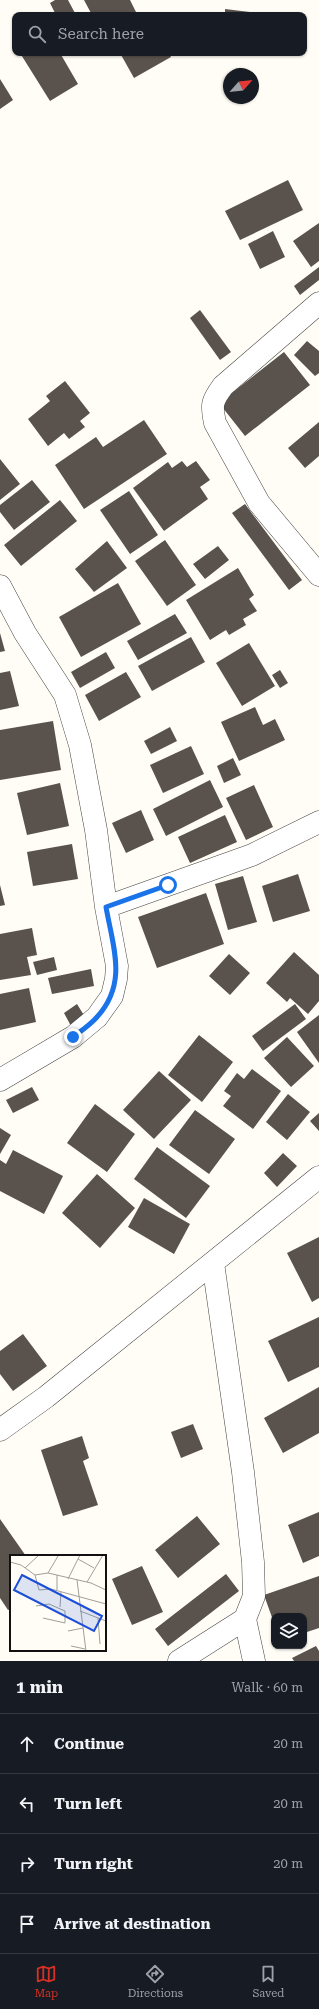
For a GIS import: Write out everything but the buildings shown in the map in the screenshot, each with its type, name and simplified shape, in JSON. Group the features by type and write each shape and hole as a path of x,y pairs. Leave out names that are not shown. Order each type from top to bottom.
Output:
{"street":[{"path":"319,303 223,386 214,399 212,408 215,422 259,503 319,575"},
{"path":"0,586 25,633 65,695 80,745 96,830 106,907 117,966 112,996 97,1017 73,1037 0,1080"},
{"path":"106,907 252,855 319,822"},
{"path":"0,1430 46,1397 319,1177"},
{"path":"212,1263 243,1472 253,1562 254,1596 246,1619 254,1661"},
{"path":"179,1661 246,1619"}],"route":[{"path":"73,1037 97,1017 112,996 117,966 106,907 168,885"}]}
